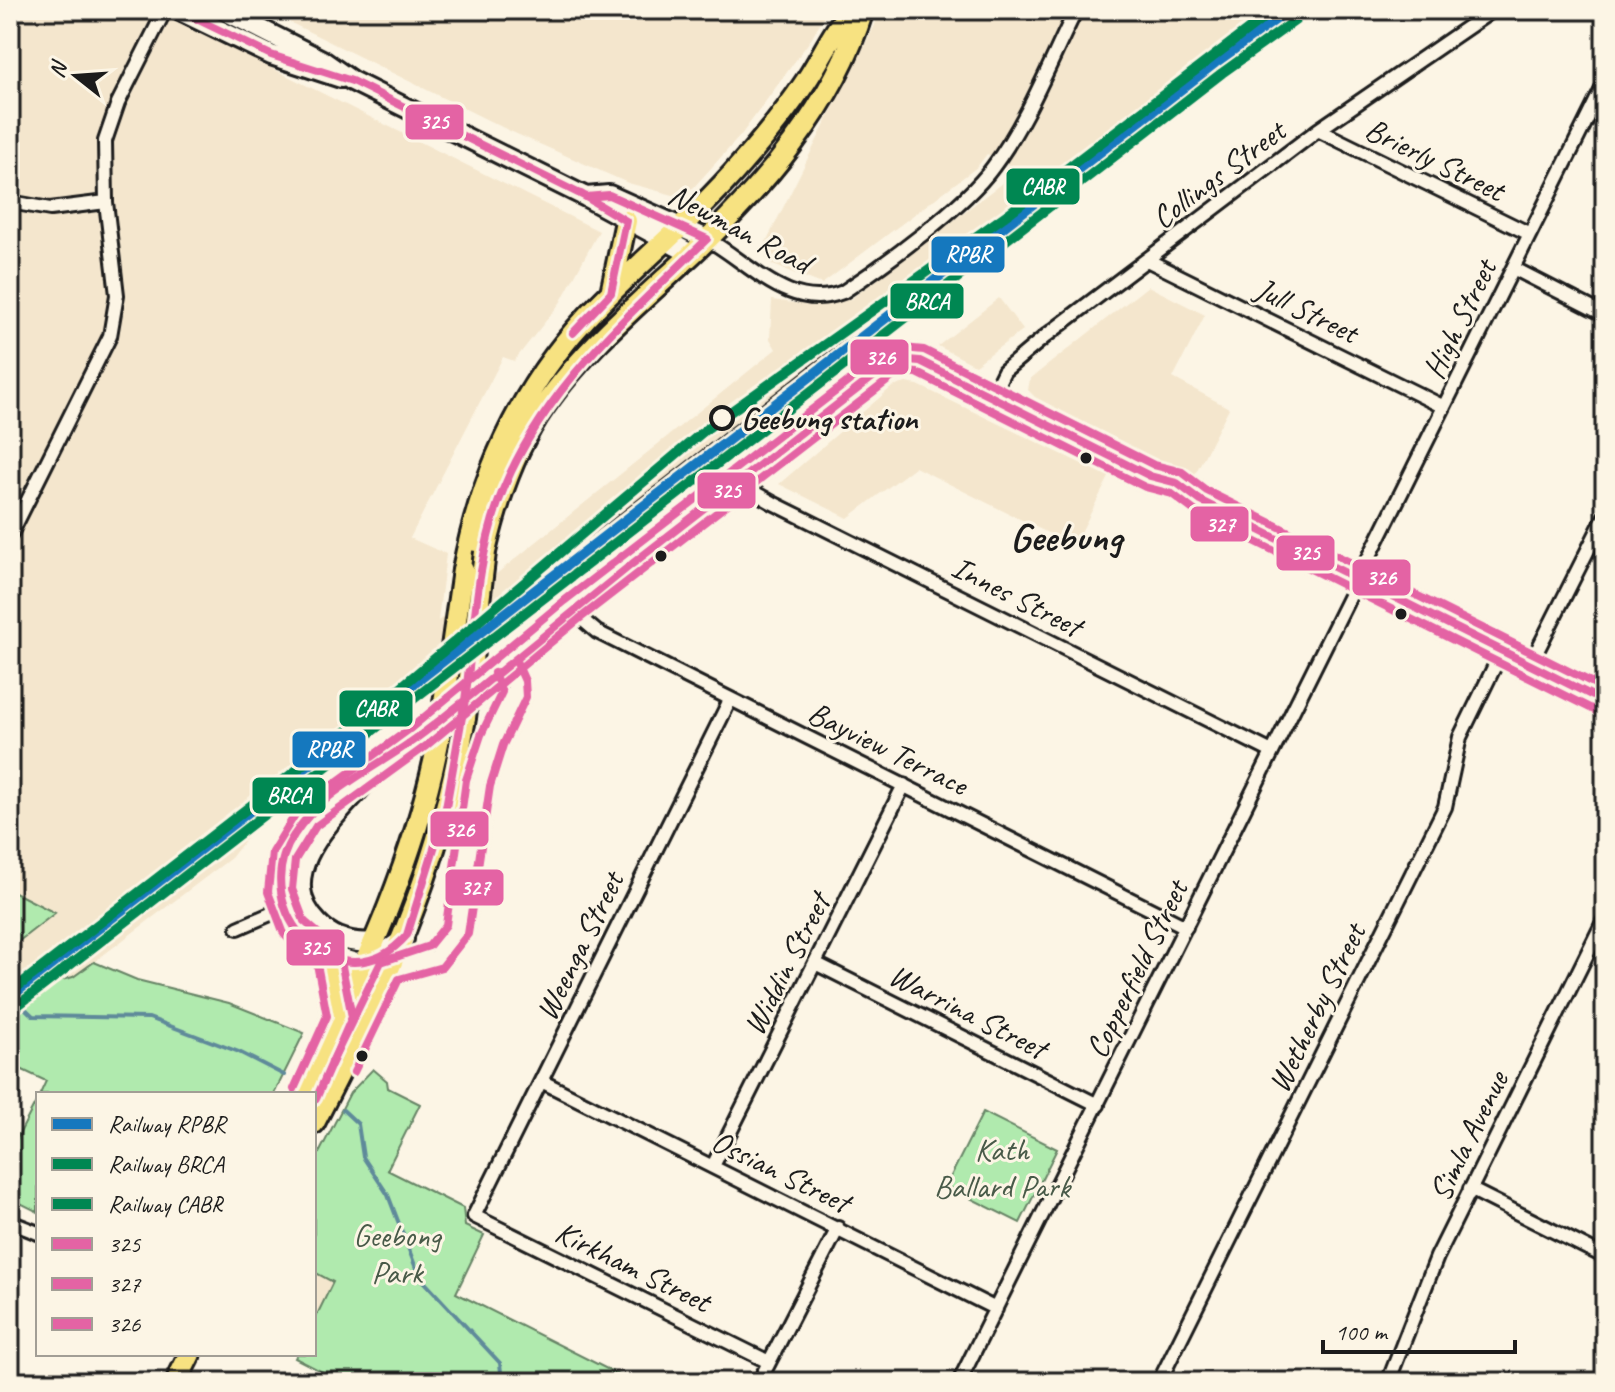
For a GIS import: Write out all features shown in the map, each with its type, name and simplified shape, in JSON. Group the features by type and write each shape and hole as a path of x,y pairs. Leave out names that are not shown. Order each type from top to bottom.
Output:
{"main road":[{"name":"Newman Road","path":"178,10 271,55 352,81 586,197 691,254"},
{"name":"Newman Road","path":"223,10 322,60 352,81"},
{"path":"306,1092 366,961 412,847 439,738 463,570 483,491 518,411 552,359 611,293 680,226 771,129 852,10"},
{"path":"316,1119 391,969 439,841 465,718 485,552 505,483 538,416 593,348 707,239 770,172 801,132 839,64 863,10"},
{"name":"Newman Road","path":"586,197 609,195 707,239"},
{"path":"611,293 626,221"},
{"path":"404,939 366,961 348,962 328,956 300,935 284,907 281,866 292,837 325,803 383,762 505,667 571,610 846,400 883,366 902,358 920,361 1150,476 1177,483 1201,501 1605,702"},
{"path":"374,942 354,942 332,934 312,916 301,879 309,851 383,762"},
{"path":"328,956 340,1017"},
{"path":"176,1382 189,1356"}],"street":[{"path":"10,536 110,336 117,278 103,166 107,131 165,10"},
{"name":"Newman Road","path":"707,239 787,291 819,299 856,283 964,199 991,170 1006,149 1076,10"},
{"name":"Collings Street","path":"991,397 1011,365 1147,260 1318,130 1493,10"},
{"name":"High Street","path":"1359,579 1605,83"},
{"name":"Brierly Street","path":"1318,130 1530,234"},
{"path":"10,202 50,209 106,202"},
{"name":"Jull Street","path":"1147,260 1444,407"},
{"path":"1513,268 1605,315"},
{"name":"Innes Street","path":"744,478 757,494 773,503 1272,752"},
{"path":"1526,664 1537,651 1605,516"},
{"name":"Copperfield Street","path":"959,1382 1359,579"},
{"name":"Bayview Terrace","path":"571,610 597,632 1186,927"},
{"name":"Wetherby Street","path":"1159,1382 1445,807 1460,737 1502,651"},
{"path":"391,969 436,957 449,945 457,930 476,794 492,740 514,695 514,684 505,667"},
{"name":"Weenga Street","path":"474,1216 730,700"},
{"name":"Widdin Street","path":"713,1166 904,785"},
{"path":"238,928 305,899"},
{"name":"Simla Avenue","path":"1388,1382 1437,1257 1605,918"},
{"name":"Warrina Street","path":"815,963 1098,1105"},
{"name":"Ossian Street","path":"541,1081 996,1309"},
{"path":"1470,1189 1605,1257"},
{"name":"Kirkham Street","path":"474,1216 769,1362"},
{"path":"10,1222 36,1232"},
{"path":"759,1382 838,1228"}],"shaded area":[{"path":"10,10 155,10 599,231 560,303 514,361 503,357 410,538 446,554 438,621 776,349 770,339 772,300 815,306 851,299 1019,170 987,154 977,167 822,284 773,265 766,258 766,242 882,10 1322,10 1252,58 906,327 892,330 866,350 869,355 781,419 779,428 691,496 673,501 618,543 611,541 537,598 530,605 532,616 253,830 231,858 73,977 34,987 10,1008 10,948 55,913 10,890"},
{"path":"265,10 827,10 812,38 741,135 693,188 673,195 628,183 510,131"},
{"path":"1148,286 1205,315 1173,378 1229,408 1193,478 1035,397 1028,390 1030,379"},
{"path":"999,298 1023,330 975,365 938,346"},
{"path":"906,383 918,385 1109,477 1074,546 915,467 848,518 779,484 892,387"},
{"path":"316,1273 334,1282 316,1317"}],"green space":[{"path":"10,890 55,913 10,948"},
{"path":"94,962 137,980 229,1003 304,1033 275,1092 41,1092 46,1081 10,1064 10,1008 34,987 73,977"},
{"name":"Geebong Park","path":"373,1069 387,1081 388,1088 420,1104 387,1170 463,1208 465,1226 484,1235 456,1293 633,1382 342,1382 295,1358 316,1356 316,1317 333,1282 316,1273 316,1159 350,1093"},
{"path":"36,1102 36,1211 10,1198 11,1150"},
{"name":"Kath Ballard Park","path":"983,1112 1057,1149 1020,1223 946,1186"}],"waterway":[{"path":"10,994 33,1016 149,1018 239,1052 284,1075"},
{"path":"343,1110 358,1124 363,1157 388,1195 419,1276 500,1363 502,1382"}],"railway":[{"path":"10,989 1111,134 1277,10"}],"rail line":[{"name":"RPBR","path":"10,997 1215,63 1289,10"},
{"name":"CABR","path":"17,987 369,714 705,430 1009,213 1261,20"},
{"name":"BRCA","path":"17,1006 1222,73 1296,20"}],"transit line":[{"name":"325","path":"178,10 271,55 352,81 586,197 609,195 707,239 587,360 560,392 515,464 498,503 485,551 465,700"},
{"name":"325","path":"573,333 611,293 626,221 581,194"},
{"name":"326","path":"294,1089 327,1016 317,964 305,957 284,934 268,892 272,852 298,810 411,728 564,601 893,347 924,350 1154,465 1182,472 1207,491 1605,689"},
{"name":"325","path":"465,700 632,564 896,359 920,361 1150,476 1177,483 1201,501 1605,702"},
{"name":"327","path":"316,1099 352,1017 339,951 304,921 292,889 295,860 316,826 426,746 579,619 900,371 917,373 1145,487 1172,494 1196,512 1600,713"},
{"name":"327","path":"354,1072 399,979 442,967 468,934 490,786 503,745 526,697 525,681 516,661"},
{"name":"326","path":"332,1062 381,962 429,946 446,925 466,780 481,735 502,692 494,673"},
{"name":"325","path":"465,700 445,813 407,935 381,956 354,962 329,957 307,942 290,920 281,893 282,864 294,835 329,797 418,737 465,700"}],"place":[{"name":"Geebung station","path":"722,418"}],"district":[{"name":"Geebung","path":"1066,536"}]}
